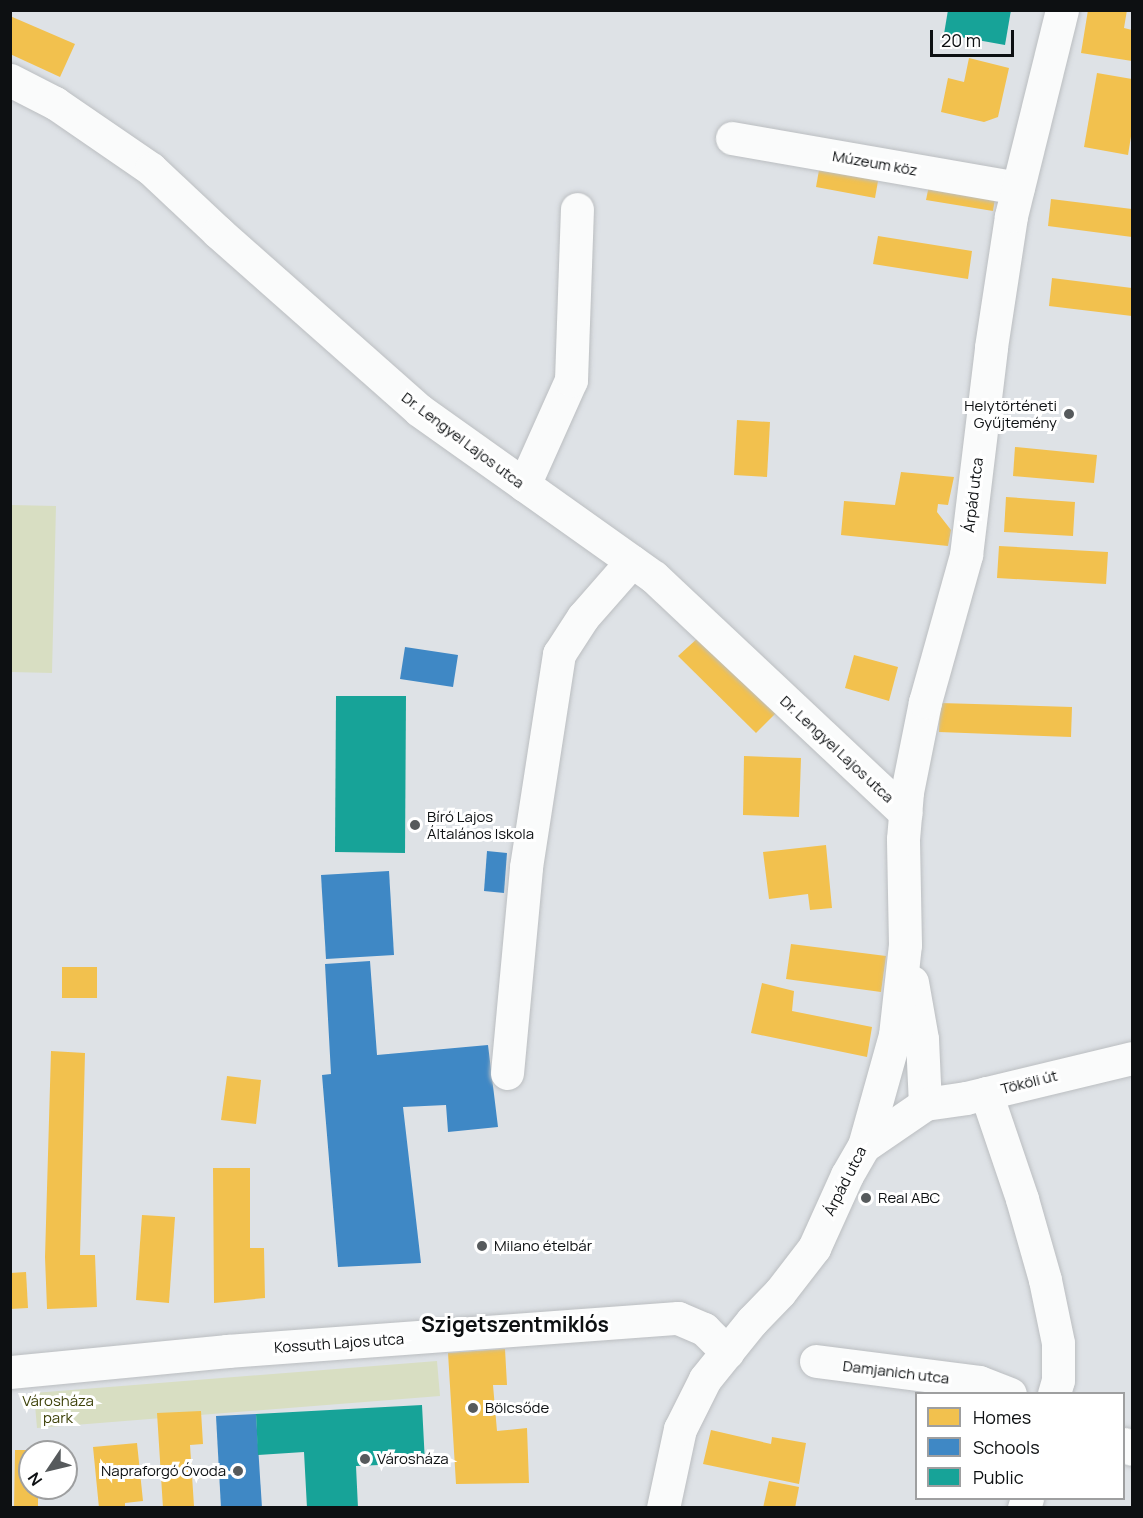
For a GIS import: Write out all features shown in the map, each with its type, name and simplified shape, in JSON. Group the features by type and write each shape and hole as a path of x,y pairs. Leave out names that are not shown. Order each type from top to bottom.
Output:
{"street":[{"name":"Árpád utca","path":"663,1508 680,1430 705,1379 780,1292 814,1248 838,1193 864,1146 895,1035 905,945 905,813 925,702 966,555 991,347 1018,188 1062,10"},
{"name":"Dr. Lengyel Lajos utca","path":"10,80 55,103 152,169 218,232 419,410 654,577 905,813"},
{"name":"Múzeum köz","path":"732,138 1018,188"},
{"path":"524,485 571,380 577,209"},
{"path":"507,1073 526,867 559,654 583,617 632,561"},
{"name":"Árpád utca","path":"905,945 922,1039 915,1111"},
{"name":"Tököli út","path":"915,1111 1132,1058"},
{"path":"986,1093 1022,1199 1045,1280 1058,1343 1058,1380 1055,1392"},
{"path":"878,1094 883,1109 891,1118 915,1111"},
{"path":"864,1146 915,1111"},
{"name":"Kossuth Lajos utca","path":"10,1372 227,1351 678,1318 704,1329 727,1352"},
{"name":"Damjanich utca","path":"816,1361 979,1382 1005,1392"}],"green space":[{"path":"11,505 56,506 52,673 11,672"},
{"name":"Városháza park","path":"437,1361 440,1396 37,1428 34,1393"}],"building: Homes":[{"path":"1088,10 1127,10 1124,28 1132,30 1132,61 1081,53"},
{"path":"10,16 75,44 60,77 10,54"},
{"path":"969,58 1009,68 998,117 984,122 941,112 948,78 964,82"},
{"path":"1097,73 1132,79 1132,130 1128,155 1084,147"},
{"path":"822,153 881,164 875,198 816,187"},
{"path":"931,176 997,186 993,211 926,200"},
{"path":"1051,199 1132,209 1132,237 1048,226"},
{"path":"878,236 972,251 968,279 873,264"},
{"path":"1052,278 1132,288 1132,316 1049,306"},
{"path":"737,420 770,422 767,477 734,475"},
{"path":"1015,447 1097,455 1094,483 1013,476"},
{"path":"901,472 954,477 948,505 938,504 937,512 951,530 948,546 841,535 844,501 895,505"},
{"path":"1006,497 1075,502 1073,536 1004,532"},
{"path":"999,546 1108,552 1106,584 997,578"},
{"path":"699,637 776,713 756,733 678,656"},
{"path":"854,655 898,667 889,701 845,688"},
{"path":"940,703 1072,707 1071,737 939,732"},
{"path":"744,756 801,758 799,817 743,815"},
{"path":"826,845 832,908 810,910 808,894 769,899 763,852"},
{"path":"791,944 886,956 881,992 786,979"},
{"path":"62,967 97,967 97,998 62,998"},
{"path":"762,983 794,991 792,1011 872,1027 867,1057 751,1033"},
{"path":"51,1051 85,1053 80,1255 95,1255 97,1307 47,1309 45,1257"},
{"path":"227,1076 261,1080 256,1124 221,1120"},
{"path":"213,1168 250,1168 250,1248 264,1248 265,1298 214,1303"},
{"path":"142,1215 175,1217 169,1303 136,1300"},
{"path":"26,1272 28,1308 10,1309 10,1273"},
{"path":"505,1349 507,1385 493,1385 497,1431 527,1428 529,1483 456,1484 448,1353"},
{"path":"201,1411 203,1444 190,1445 194,1506 163,1508 157,1413"},
{"path":"711,1430 771,1444 772,1437 806,1443 799,1484 703,1464"},
{"path":"137,1443 143,1501 125,1503 125,1508 99,1508 93,1447"},
{"path":"15,1450 18,1450 18,1500 38,1500 38,1508 14,1508"},
{"path":"769,1481 799,1487 795,1508 763,1508"}],"building: Schools":[{"path":"405,647 458,655 453,687 400,679"},
{"path":"487,851 507,853 504,893 484,891"},
{"path":"389,871 394,955 326,959 321,875"},
{"path":"370,961 377,1055 488,1045 498,1127 448,1132 446,1105 403,1107 421,1263 338,1267 322,1075 331,1074 325,964"},
{"path":"256,1414 262,1508 221,1508 216,1416"}],"building: Public":[{"path":"948,10 1011,10 1005,45 944,34"},
{"path":"336,696 406,696 405,853 335,852"},
{"name":"Városháza","path":"422,1405 425,1463 356,1466 358,1508 307,1508 304,1452 258,1455 256,1414"}],"place":[{"name":"Helytörténeti Gyűjtemény","path":"1069,414"},
{"name":"Bíró Lajos Általános Iskola","path":"415,825"},
{"name":"Real ABC","path":"866,1198"},
{"name":"Milano ételbár","path":"482,1246"},
{"name":"Bölcsőde","path":"473,1408"},
{"name":"Városháza","path":"365,1459"},
{"name":"Napraforgó Óvoda","path":"238,1471"}],"district":[{"name":"Szigetszentmiklós","path":"515,1324"}]}
